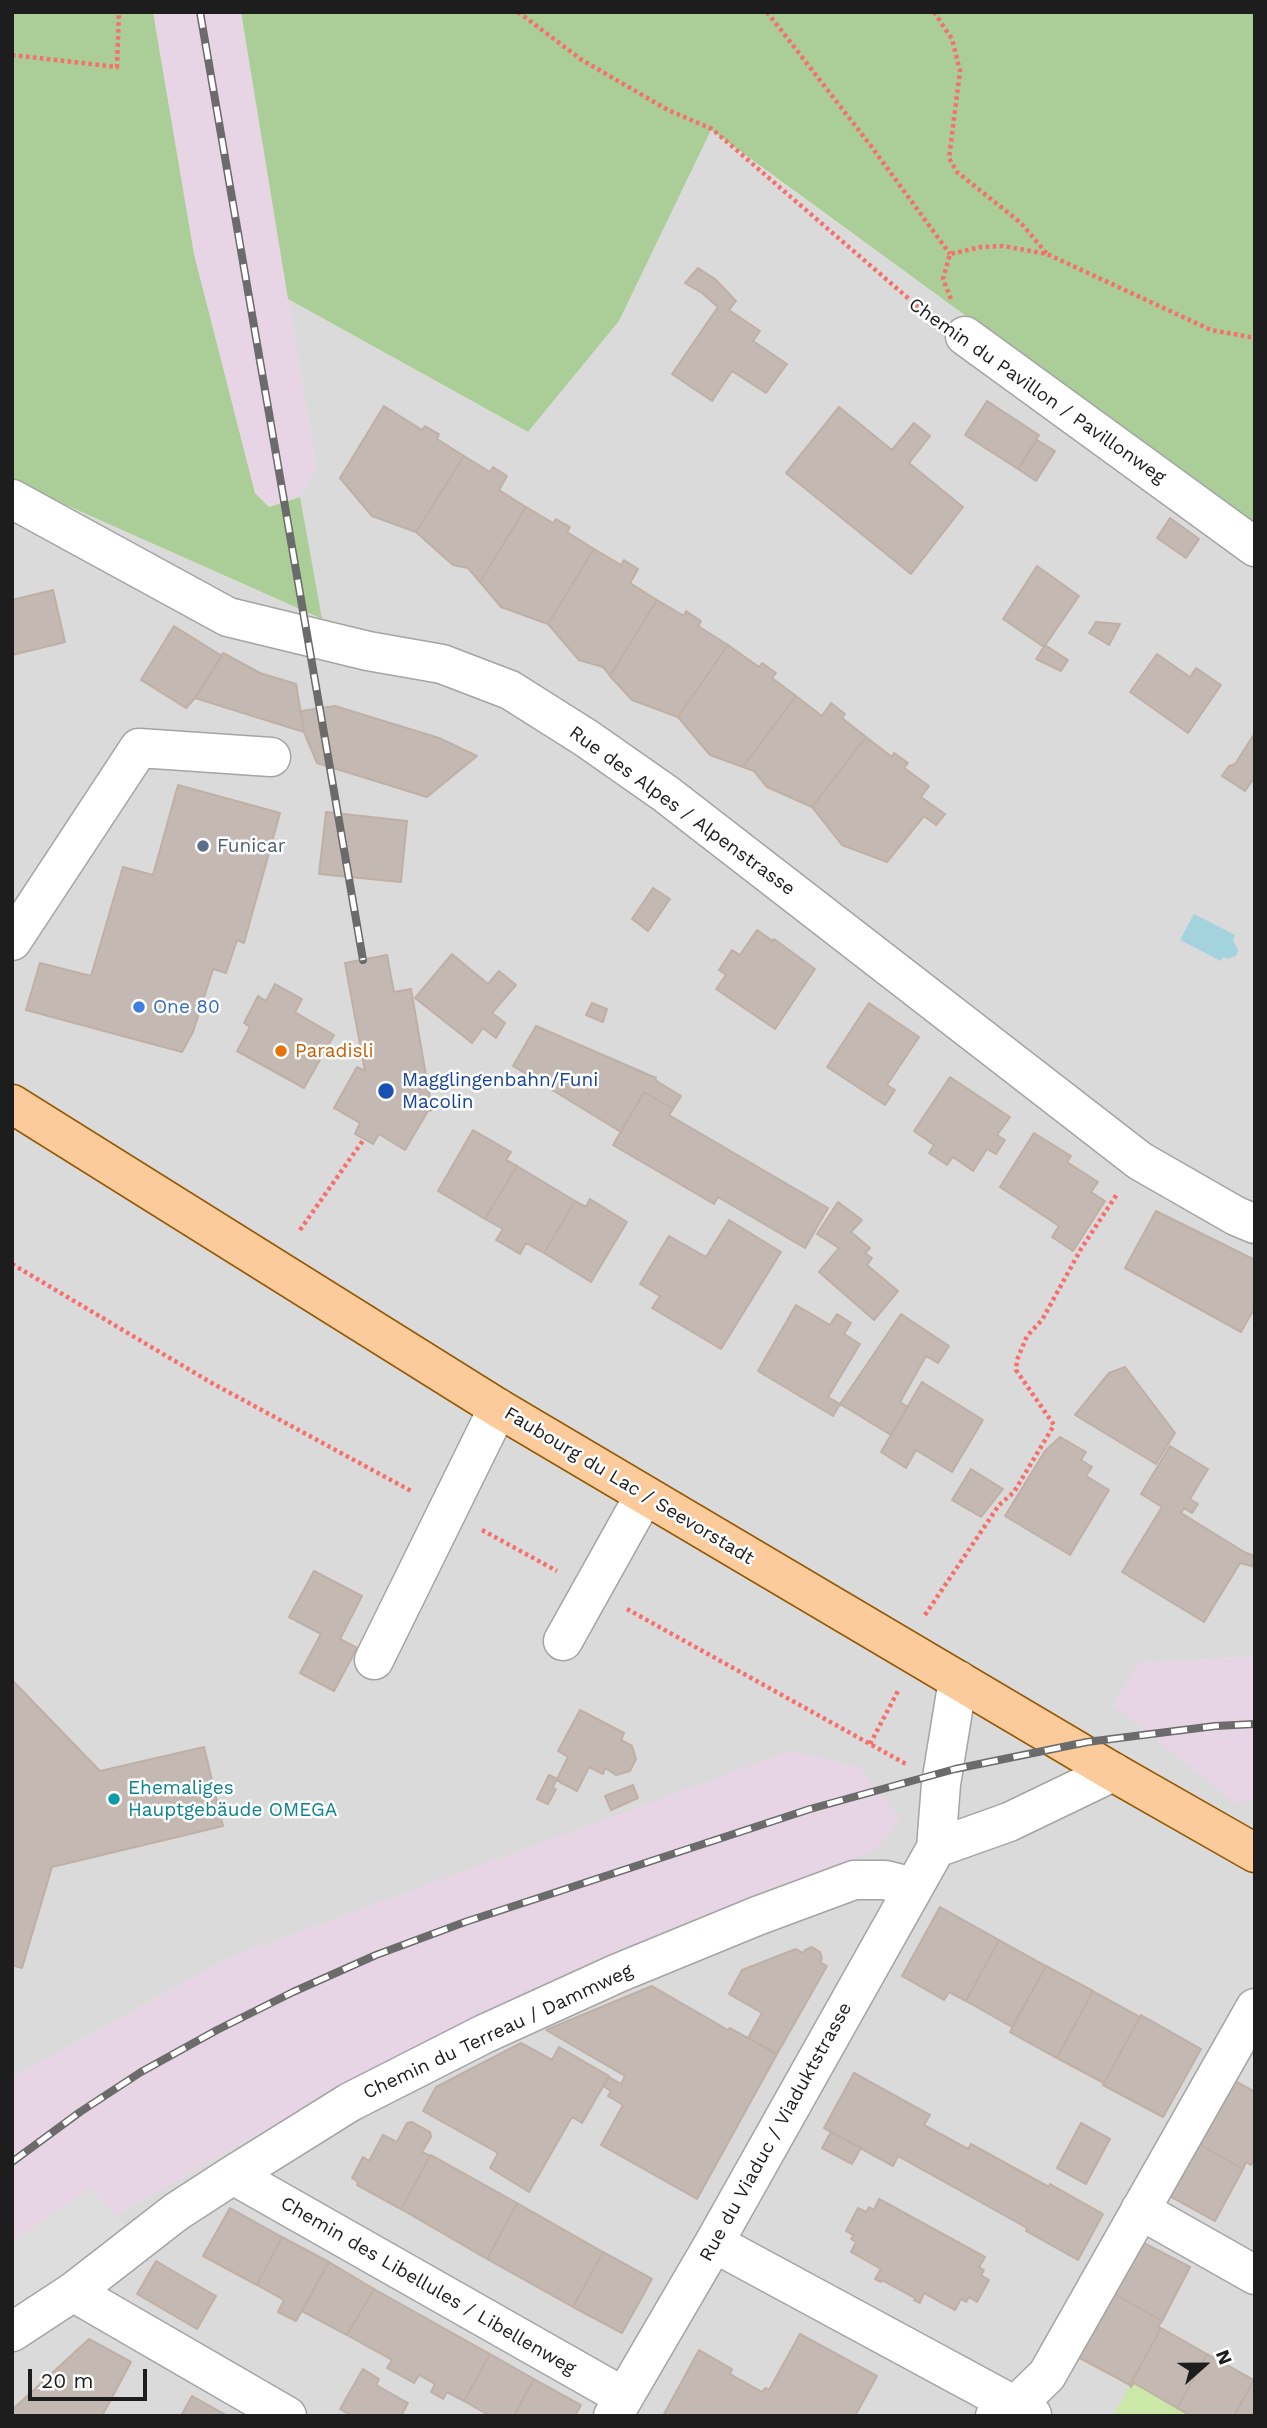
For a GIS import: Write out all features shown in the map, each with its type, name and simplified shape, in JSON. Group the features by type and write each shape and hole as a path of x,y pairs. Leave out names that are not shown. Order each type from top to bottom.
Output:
{"main road":[{"name":"Faubourg du Lac / Seevorstadt","path":"12,1104 498,1408 644,1496 1255,1853"}],"street":[{"name":"Chemin du Pavillon / Pavillonweg","path":"965,336 1255,547"},
{"name":"Rue des Alpes / Alpenstrasse","path":"12,499 228,617 368,651 442,664 510,690 586,738 666,794 1139,1161 1255,1224"},
{"path":"12,941 139,748 271,757"},
{"path":"374,1660 498,1408"},
{"path":"563,1641 644,1496"},
{"name":"Rue du Viaduc / Viaduktstrasse","path":"619,2406 936,1848 941,1784 957,1680"},
{"path":"936,1848 1009,1822 1113,1772"},
{"name":"Chemin du Terreau / Dammweg","path":"12,2332 72,2292 176,2212 233,2175 350,2102 484,2034 618,1973 854,1880 885,1880 913,1887"},
{"path":"714,2243 1015,2412 1047,2375 1255,2008"},
{"name":"Chemin des Libellules / Libellenweg","path":"233,2175 619,2406"},
{"path":"1140,2210 1255,2275"},
{"path":"72,2292 288,2416"}],"path":[{"path":"12,55 117,67 119,12"},
{"name":"Chemin du Pavillon / Pavillonweg","path":"518,12 582,61 668,110 712,129 923,314 965,336"},
{"path":"767,12 871,146 950,254"},
{"path":"934,12 952,39 960,71 949,158 957,172 1021,223 1048,254"},
{"path":"950,254 981,247 1003,246 1048,254 1211,330 1255,338"},
{"path":"950,254 943,279 965,336"},
{"path":"300,1230 364,1139"},
{"path":"920,1621 999,1505 1014,1492 1054,1425 1016,1370 1017,1360 1027,1336 1042,1320 1081,1249 1122,1187"},
{"path":"12,1264 210,1382 592,1589 941,1784"}],"shaded area":[{"path":"153,12 241,12 316,467 300,497 269,507 255,493 194,254"},
{"path":"710,130 1255,527 1255,1657 1138,1663 1234,1801 1255,1801 1255,2416 12,2416 12,2284 57,2249 339,2088 790,1752 229,1958 12,2078 12,481 321,619 300,497 316,466 288,299 528,432 619,321"},
{"path":"1255,1657 1255,1801 1234,1802 1113,1705 1138,1663"},
{"path":"790,1751 859,1767 900,1818 878,1848 468,2023 339,2088 57,2249 12,2284 12,2078 229,1958"},
{"path":"91,2188 134,2235 12,2321 12,2241"}],"green space":[{"path":"12,12 153,12 194,254 255,493 269,507 300,497 322,619 12,481"},
{"path":"241,12 1255,12 1255,527 711,130 619,321 528,432 288,299"},
{"path":"1134,2383 1192,2416 1113,2416 1130,2385"}],"water":[{"path":"1194,914 1235,935 1233,940 1238,950 1236,956 1227,959 1223,957 1221,961 1180,940"}],"building":[{"path":"698,268 715,279 736,301 729,310 760,331 753,341 787,364 766,393 732,371 712,401 672,374 718,307 685,283"},
{"path":"987,401 1039,435 1018,469 965,435"},
{"path":"384,406 422,430 425,426 439,434 437,439 464,456 416,532 372,516 340,478"},
{"path":"839,407 892,450 914,423 930,436 909,463 963,507 911,574 786,473"},
{"path":"1037,440 1055,451 1036,481 1018,469"},
{"path":"464,456 490,472 493,467 507,476 499,490 526,507 480,582 468,568 453,565 416,532"},
{"path":"526,507 553,523 556,519 570,527 567,532 594,549 548,624 501,607 480,582"},
{"path":"1170,518 1199,539 1186,558 1157,538"},
{"path":"594,549 621,565 624,560 638,569 630,583 657,600 610,676 603,667 579,660 548,624"},
{"path":"1037,566 1079,596 1044,647 1003,619"},
{"path":"53,590 65,642 12,655 12,600"},
{"path":"657,600 684,616 686,611 701,621 698,626 728,645 678,717 632,700 610,676"},
{"path":"1096,622 1120,624 1109,645 1089,633"},
{"path":"174,626 222,656 186,708 141,680"},
{"path":"728,645 759,667 762,663 776,673 772,678 796,696 743,767 710,755 678,717"},
{"path":"1045,645 1068,660 1061,671 1036,659"},
{"path":"223,653 260,673 296,684 304,732 195,698"},
{"path":"1157,654 1190,677 1196,668 1221,685 1188,733 1130,692"},
{"path":"796,696 822,716 831,703 845,714 842,718 866,737 812,807 767,787 754,771 743,767"},
{"path":"335,706 439,738 477,756 427,797 317,763 304,732 301,711"},
{"path":"1255,733 1255,783 1252,781 1245,791 1222,776 1229,766 1235,764"},
{"path":"866,737 892,757 894,753 908,763 904,768 929,786 921,797 945,814 936,825 924,816 887,862 842,845 812,807"},
{"path":"178,785 280,813 244,943 237,940 226,973 213,969 193,1032 182,1052 26,1010 40,963 91,976 123,867 153,875"},
{"path":"326,812 407,821 401,882 319,874"},
{"path":"653,888 670,899 648,931 632,919"},
{"path":"757,930 815,969 775,1029 716,989 726,975 719,970 732,950 740,955"},
{"path":"452,954 488,984 499,971 516,985 492,1013 505,1023 496,1038 483,1028 472,1043 415,998"},
{"path":"387,955 394,992 411,989 432,1110 428,1111 405,1150 379,1134 373,1144 355,1134 360,1123 334,1108 357,1067 365,1071 345,963"},
{"path":"275,984 302,999 295,1012 334,1035 304,1088 237,1051 250,1027 244,1023 258,996 266,1001"},
{"path":"592,1003 607,1009 603,1022 586,1015"},
{"path":"869,1003 919,1037 887,1085 895,1090 885,1105 827,1067"},
{"path":"536,1026 656,1078 655,1080 681,1096 673,1109 644,1092 621,1132 513,1066"},
{"path":"950,1077 1010,1117 997,1135 1005,1140 996,1154 987,1149 973,1171 953,1157 947,1165 929,1153 934,1145 914,1131"},
{"path":"644,1092 673,1109 669,1115 828,1208 805,1248 718,1197 714,1204 613,1145"},
{"path":"473,1130 511,1152 506,1160 517,1166 485,1219 438,1191"},
{"path":"1034,1133 1071,1156 1067,1162 1098,1182 1091,1192 1105,1201 1073,1251 1052,1237 1059,1226 1000,1187"},
{"path":"517,1166 575,1201 544,1253 526,1243 520,1254 496,1240 503,1229 485,1219"},
{"path":"590,1199 627,1222 591,1282 544,1253 575,1201 586,1207"},
{"path":"838,1202 862,1220 851,1232 870,1248 865,1253 872,1258 867,1265 898,1291 874,1320 819,1272 839,1248 817,1234"},
{"path":"1156,1211 1255,1260 1255,1307 1241,1332 1125,1268"},
{"path":"729,1220 781,1252 721,1349 652,1308 660,1296 640,1284 669,1236 706,1257"},
{"path":"796,1305 830,1325 837,1314 851,1323 844,1334 860,1344 828,1397 840,1404 833,1416 758,1371"},
{"path":"901,1314 949,1346 938,1363 926,1356 900,1402 908,1407 891,1435 840,1404"},
{"path":"1125,1367 1175,1433 1156,1464 1075,1415 1109,1373"},
{"path":"922,1382 983,1420 952,1472 916,1450 906,1468 881,1452"},
{"path":"1060,1437 1086,1452 1081,1460 1092,1467 1086,1476 1109,1490 1070,1555 1005,1516 1045,1451"},
{"path":"1170,1446 1208,1469 1190,1499 1198,1504 1192,1513 1184,1508 1181,1513 1255,1556 1255,1567 1240,1563 1204,1622 1122,1572 1162,1507 1141,1494"},
{"path":"971,1469 1003,1489 981,1517 952,1500"},
{"path":"314,1571 362,1596 340,1639 357,1648 334,1691 300,1673 321,1634 289,1617"},
{"name":"Ehemaliges Hauptgebäude OMEGA","path":"12,1680 100,1771 204,1747 223,1826 52,1867 22,1968 12,1965"},
{"path":"580,1710 624,1733 621,1740 632,1746 636,1759 630,1771 616,1775 605,1768 603,1774 589,1767 577,1791 556,1780 553,1788 556,1789 548,1804 537,1799 549,1775 557,1779 568,1757 558,1751"},
{"path":"633,1785 638,1798 611,1810 605,1796"},
{"path":"940,1907 999,1940 966,2001 949,1992 944,2000 902,1976"},
{"path":"999,1940 1046,1966 1012,2027 966,2001"},
{"path":"812,1947 820,1952 820,1962 827,1966 777,2054 748,2038 762,2013 729,1994 742,1970 796,1949 803,1953"},
{"path":"1046,1966 1093,1991 1057,2058 1010,2032"},
{"path":"652,1986 728,2030 730,2028 777,2054 697,2199 601,2145 623,2105 608,2096 611,2091 603,2086 609,2077 621,2084 625,2076 546,2030"},
{"path":"1093,1991 1140,2017 1104,2083 1057,2058"},
{"path":"1141,2015 1201,2049 1163,2117 1103,2085"},
{"path":"521,2043 552,2060 559,2047 609,2076 582,2123 572,2117 529,2192 490,2168 498,2153 423,2111 436,2087"},
{"path":"854,2073 930,2115 924,2125 968,2149 971,2144 1103,2214 1078,2260 1026,2231 1027,2228 898,2156 893,2166 824,2128"},
{"path":"1231,2079 1255,2092 1255,2157 1251,2165 1246,2162 1243,2169 1197,2143"},
{"path":"412,2122 430,2132 431,2137 422,2152 430,2156 401,2209 357,2185 358,2182 352,2178 363,2157 369,2161 383,2135 397,2142 407,2123"},
{"path":"1081,2123 1110,2139 1086,2184 1057,2168"},
{"path":"831,2132 861,2148 852,2164 822,2148"},
{"path":"1197,2143 1243,2169 1215,2221 1168,2195"},
{"path":"431,2155 517,2203 487,2259 401,2209"},
{"path":"879,2199 985,2257 979,2267 984,2270 981,2275 989,2280 977,2302 969,2297 966,2302 961,2299 955,2310 924,2293 920,2303 882,2280 881,2282 875,2279 881,2269 851,2252 856,2242 851,2239 854,2235 846,2231 858,2208 866,2212 869,2207 874,2210"},
{"path":"517,2203 603,2252 573,2307 487,2259"},
{"path":"230,2208 282,2237 257,2285 203,2256"},
{"path":"282,2237 329,2262 296,2321 278,2312 284,2300 257,2285"},
{"path":"1142,2242 1190,2267 1162,2321 1113,2293"},
{"path":"603,2252 652,2279 622,2333 573,2307"},
{"path":"156,2261 216,2296 197,2329 137,2294"},
{"path":"329,2262 374,2289 347,2335 302,2311"},
{"path":"374,2289 490,2354 464,2401 447,2392 443,2399 431,2392 435,2384 419,2375 414,2383 387,2368 392,2360 347,2335"},
{"path":"1113,2293 1162,2321 1158,2327 1161,2328 1130,2385 1078,2357"},
{"path":"1161,2328 1207,2354 1177,2408 1134,2383 1131,2387 1130,2385"},
{"path":"800,2334 877,2376 855,2416 663,2416 699,2350 732,2369 730,2374 762,2392 765,2388 769,2390"},
{"path":"89,2339 131,2362 102,2416 12,2416 12,2410"},
{"path":"490,2354 534,2379 514,2416 490,2416 464,2401"},
{"path":"1207,2354 1254,2380 1234,2416 1192,2416 1177,2408"},
{"path":"363,2369 379,2379 376,2385 408,2403 401,2416 352,2416 340,2409"},
{"path":"534,2379 581,2405 575,2416 514,2416"},
{"path":"1254,2380 1255,2416 1234,2416"},
{"path":"192,2396 228,2416 181,2416"}],"railway":[{"path":"200,12 363,960"},
{"path":"12,2162 141,2072 217,2030 376,1955 465,1922 810,1809 955,1769 1087,1742 1215,1726 1255,1724"}],"place":[{"name":"Funicar","path":"203,846"},
{"name":"One 80","path":"139,1007"},
{"name":"Paradisli","path":"281,1051"},
{"name":"Magglingenbahn/Funi Macolin","path":"386,1091"},
{"name":"Ehemaliges Hauptgebäude OMEGA","path":"114,1799"}]}
